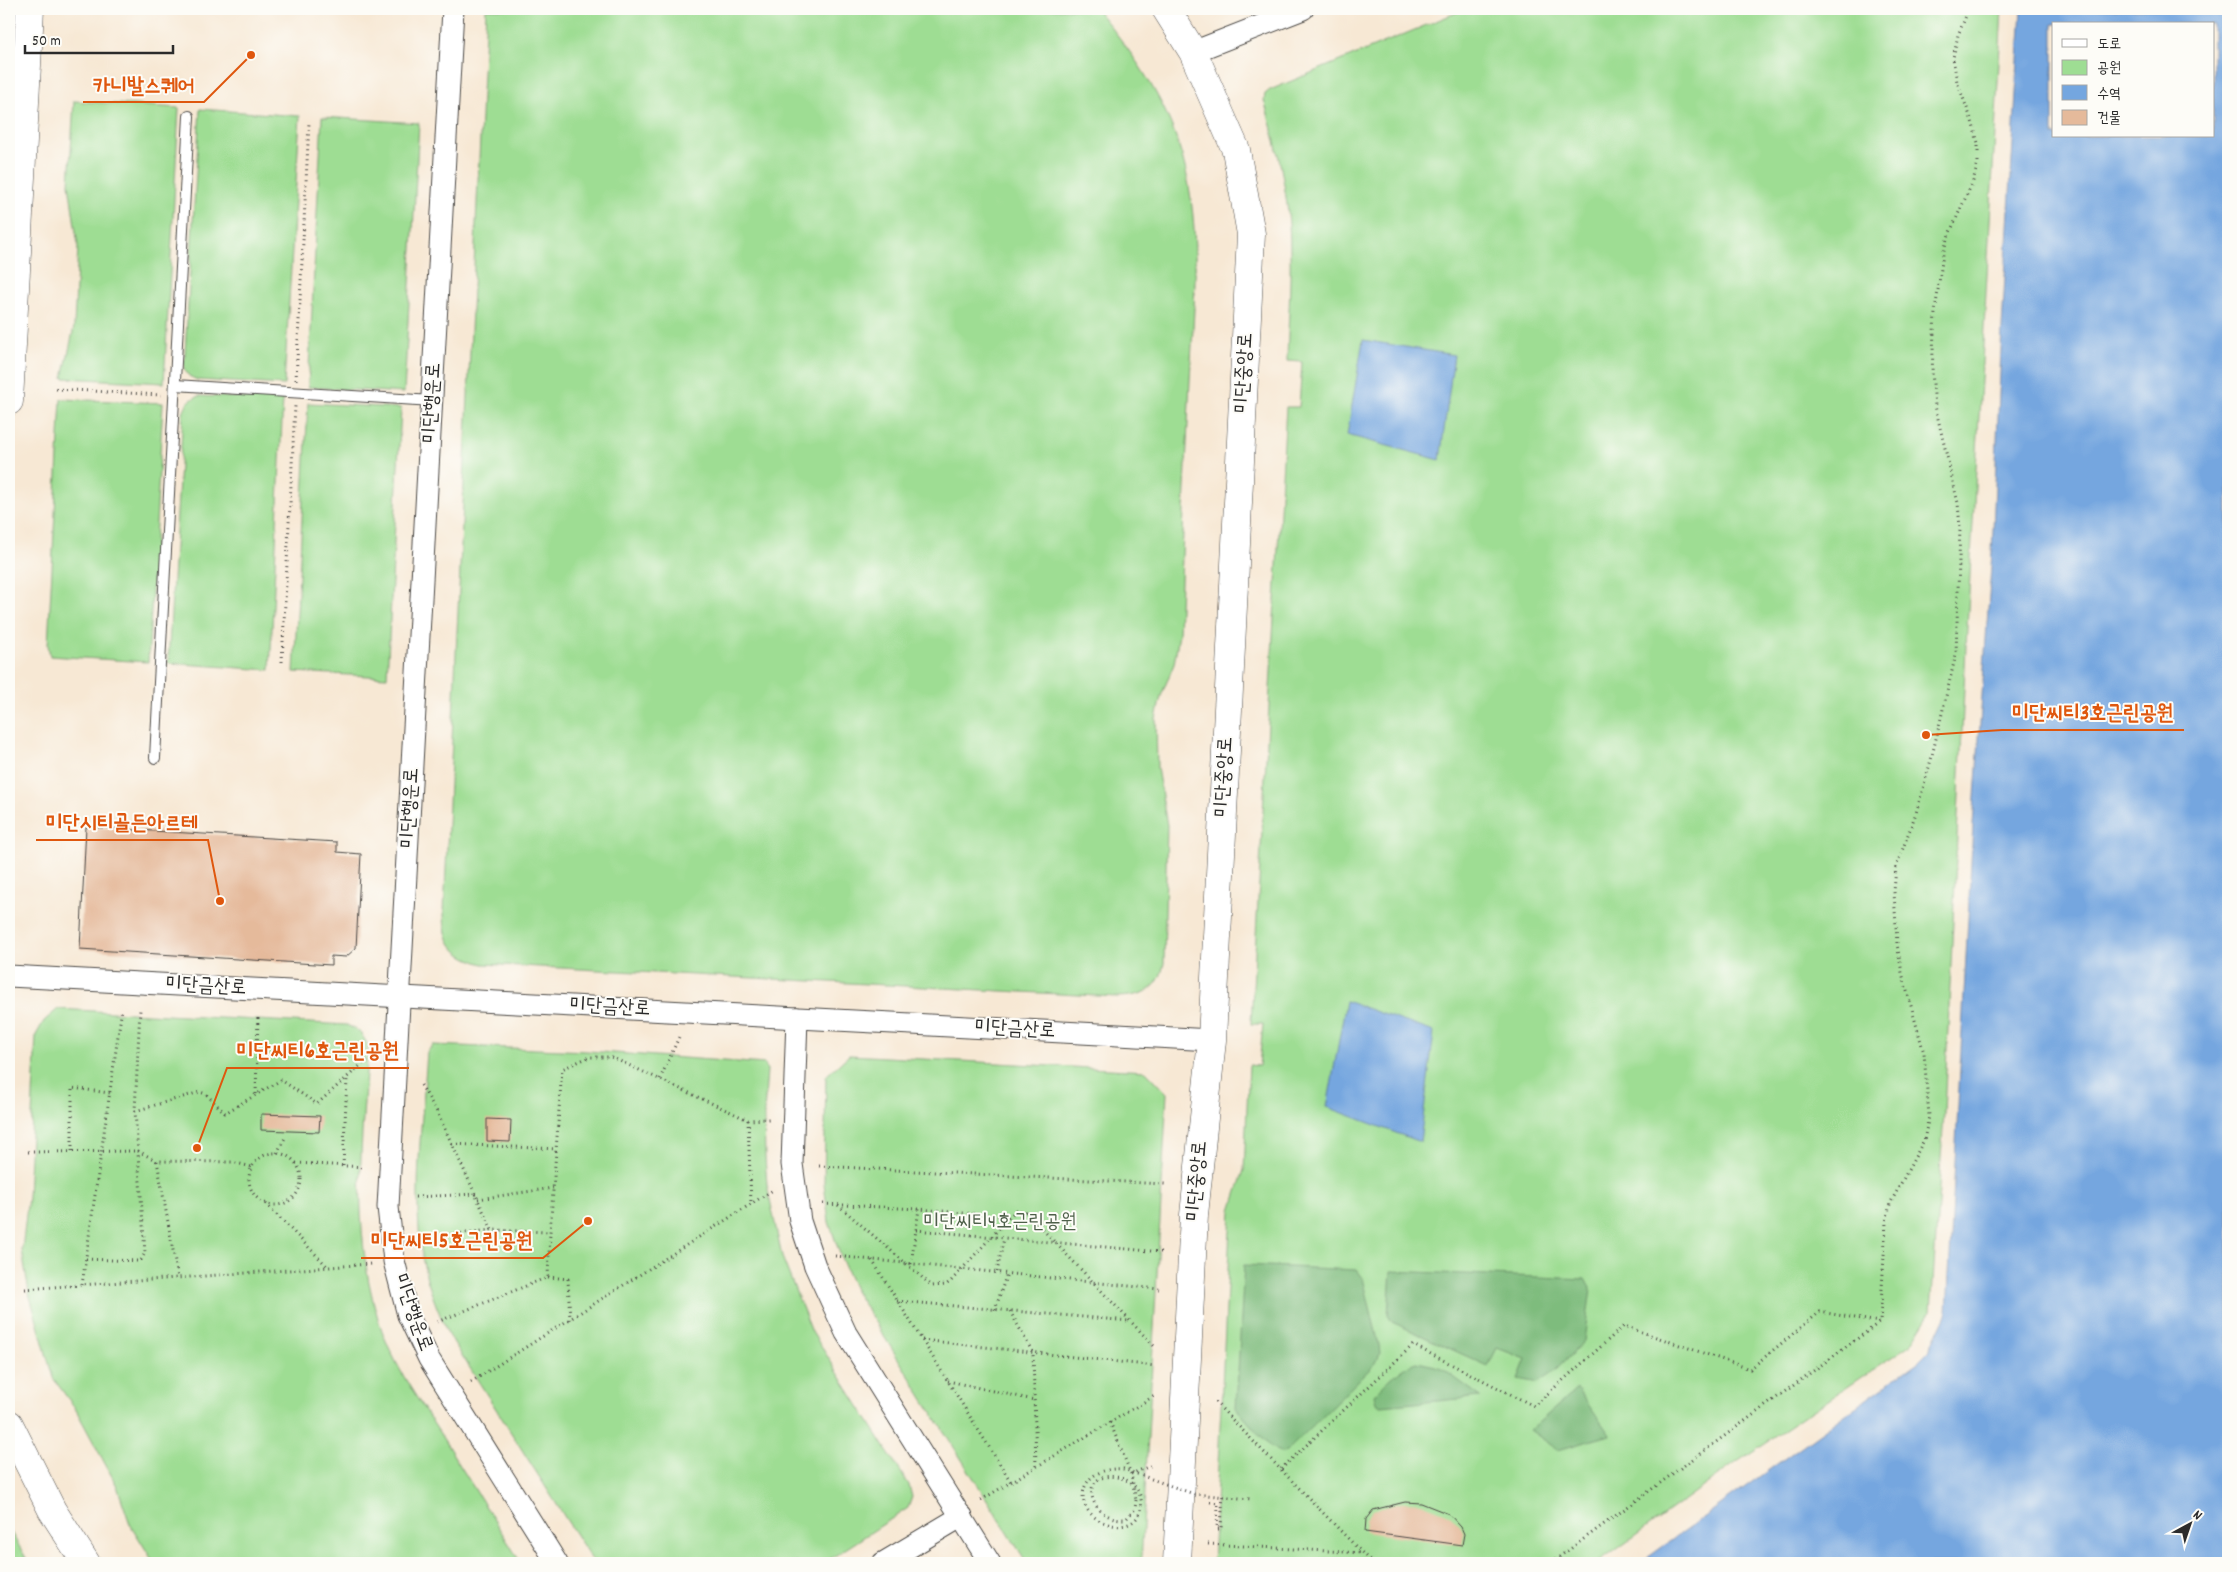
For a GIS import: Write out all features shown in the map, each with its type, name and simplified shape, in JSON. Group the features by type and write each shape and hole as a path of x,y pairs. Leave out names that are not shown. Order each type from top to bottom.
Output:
{"street":[{"path":"9,401 30,9"},
{"name":"미단행운로","path":"453,9 388,1207 394,1261 408,1315 428,1359 557,1563"},
{"name":"미단중앙로","path":"1166,9 1193,52 1236,150 1252,234 1212,1040 1194,1215 1177,1563"},
{"path":"1193,52 1303,9"},
{"name":"미단금산로","path":"9,976 1212,1040"},
{"path":"797,1018 792,1164 800,1221 814,1266 846,1333 990,1563"},
{"path":"9,1424 52,1510 86,1563"},
{"path":"883,1563 962,1516"}],"lane":[{"path":"155,758 190,116"},
{"path":"175,391 433,401"}],"path":[{"path":"1880,1322 1886,1222 1890,1204 1924,1140 1929,1116 1929,1094 1924,1053 1902,973 1897,944 1894,892 1896,867 1916,813 1956,654 1960,528 1958,503 1935,406 1932,372 1935,312 1947,239 1973,181 1978,163 1978,143 1972,121 1956,82 1953,58 1958,35 1969,9"},
{"path":"56,389 175,391"},
{"path":"82,1285 122,1008"},
{"path":"86,1259 137,1261 144,1257 135,1111 140,1009"},
{"path":"256,1094 258,1016"},
{"path":"660,1079 679,1037"},
{"path":"135,1111 200,1092 206,1094 225,1113 281,1080 317,1104 371,1056"},
{"path":"548,1277 562,1068 589,1057 611,1057 748,1120 769,1119"},
{"path":"343,1166 347,1078"},
{"path":"421,1085 437,1112 492,1230"},
{"path":"72,1151 72,1088 110,1093"},
{"path":"748,1120 751,1204"},
{"path":"278,1153 286,1136"},
{"path":"452,1144 556,1149"},
{"path":"28,1152 138,1151 157,1161 232,1162 252,1167"},
{"path":"265,1203 282,1204 296,1195 301,1185 301,1174 296,1163 287,1156 278,1153 267,1154 258,1159 252,1167 249,1177 251,1188 256,1196 328,1267"},
{"path":"157,1161 178,1278"},
{"path":"296,1163 365,1167"},
{"path":"819,1166 1165,1184"},
{"path":"478,1199 553,1188"},
{"path":"471,1382 773,1190"},
{"path":"415,1197 476,1194"},
{"path":"823,1204 919,1209 1009,1218"},
{"path":"838,1205 932,1286 946,1285 963,1269 1016,1210 1026,1212 1156,1348"},
{"path":"911,1264 919,1209"},
{"path":"416,1238 492,1230 550,1232"},
{"path":"916,1230 1161,1252"},
{"path":"997,1272 1004,1238"},
{"path":"835,1256 1159,1289"},
{"path":"871,1260 1011,1482"},
{"path":"25,1289 370,1264"},
{"path":"995,1310 1006,1273"},
{"path":"438,1322 548,1277 568,1280 570,1320"},
{"path":"897,1301 1131,1321"},
{"path":"1010,1311 1032,1353 1036,1467"},
{"path":"1281,1469 1413,1345 1534,1406 1624,1326 1750,1369 1820,1312 1880,1322"},
{"path":"1551,1563 1880,1322"},
{"path":"922,1340 1155,1366"},
{"path":"948,1381 1034,1400"},
{"path":"981,1500 1154,1396"},
{"path":"1216,1402 1372,1563"},
{"path":"1110,1422 1131,1474 1136,1500 1136,1510 1126,1519 1108,1517 1092,1502 1090,1494 1092,1487 1098,1481 1104,1477 1122,1478 1134,1485 1142,1498 1142,1510 1137,1519 1131,1524 1112,1525 1102,1522 1088,1510 1085,1502 1084,1486 1093,1474 1101,1470 1117,1469 1194,1494 1222,1498 1251,1499"},
{"path":"1131,1474 1150,1466"},
{"path":"1210,1502 1218,1503 1217,1529 1221,1529 1223,1493"},
{"path":"1208,1544 1362,1554"}],"green space":[{"path":"486,9 1096,9 1131,54 1153,88 1177,140 1191,199 1195,259 1179,634 1174,664 1161,696 1156,719 1157,768 1167,825 1164,963 1162,972 1154,986 1142,993 1117,997 483,964 457,952 452,946 446,932 444,912"},
{"path":"1465,9 2002,9 1966,646 1944,1113 1931,1312 1911,1344 1737,1462 1598,1563 1213,1563 1231,1210 1244,1170 1249,1065 1259,1066 1263,1024 1251,1024 1286,407 1299,407 1302,362 1287,361 1290,292 1288,212 1274,137 1264,100 1265,94 1270,90"},
{"path":"74,101 179,108 164,383 63,378 74,327 78,246 69,184"},
{"path":"200,109 300,116 284,385 197,380 189,376 184,369"},
{"path":"322,117 419,123 404,393 308,387"},
{"path":"199,396 283,399 270,670 168,663 183,414 188,402"},
{"path":"61,399 163,403 148,662 50,656 48,645"},
{"path":"308,403 401,408 387,677 294,672"},
{"path":"58,1009 347,1025 360,1032 368,1045 361,1147 361,1215 369,1282 377,1315 388,1346 403,1376 521,1563 154,1563 130,1524 117,1486 75,1408 53,1378 29,1293 22,1250 28,1197 36,1035 44,1021"},
{"path":"433,1045 587,1051 765,1064 767,1070 764,1113 767,1185 782,1257 812,1332 909,1485 912,1497 908,1508 824,1563 594,1563 447,1332 429,1287 421,1246 418,1219 418,1191 427,1052"},
{"name":"미단씨티4호근린공원","path":"849,1055 1146,1071 1167,1093 1141,1563 1027,1563 856,1292 842,1260 829,1222 824,1184 826,1076"},
{"path":"1244,1265 1357,1270 1363,1278 1379,1345 1380,1354 1376,1363 1286,1452 1282,1453 1269,1446 1236,1408"},
{"path":"1391,1271 1586,1279 1591,1288 1584,1341 1555,1371 1538,1383 1518,1379 1526,1359 1497,1348 1488,1366 1392,1322 1388,1315"},
{"path":"1417,1362 1440,1367 1481,1397 1381,1406 1376,1403 1374,1395 1384,1385 1399,1372"},
{"path":"1577,1389 1610,1435 1558,1450 1530,1430"},
{"path":"9,1529 29,1563 9,1563"}],"water":[{"path":"2021,9 2228,9 2228,1563 1640,1563 1918,1362 1929,1351 1947,1312 1973,825 1992,552 2002,327"},
{"path":"1363,340 1454,355 1440,460 1347,435"},
{"path":"1346,1001 1434,1032 1420,1142 1327,1107"}],"building":[{"path":"86,827 337,842 337,852 361,854 356,948 346,957 331,956 331,965 80,949"},
{"path":"261,1114 320,1116 319,1132 261,1130"},
{"path":"487,1119 511,1120 510,1142 487,1141"},
{"path":"1405,1502 1421,1503 1449,1514 1461,1527 1464,1534 1462,1545 1365,1532 1366,1519 1373,1510"}],"place":[{"name":"카니발스퀘어","path":"251,55"},
{"name":"미단씨티3호근린공원","path":"1926,735"},
{"name":"미단시티골든아르테","path":"220,901"},
{"name":"미단씨티6호근린공원","path":"197,1148"},
{"name":"미단씨티5호근린공원","path":"588,1221"}]}
